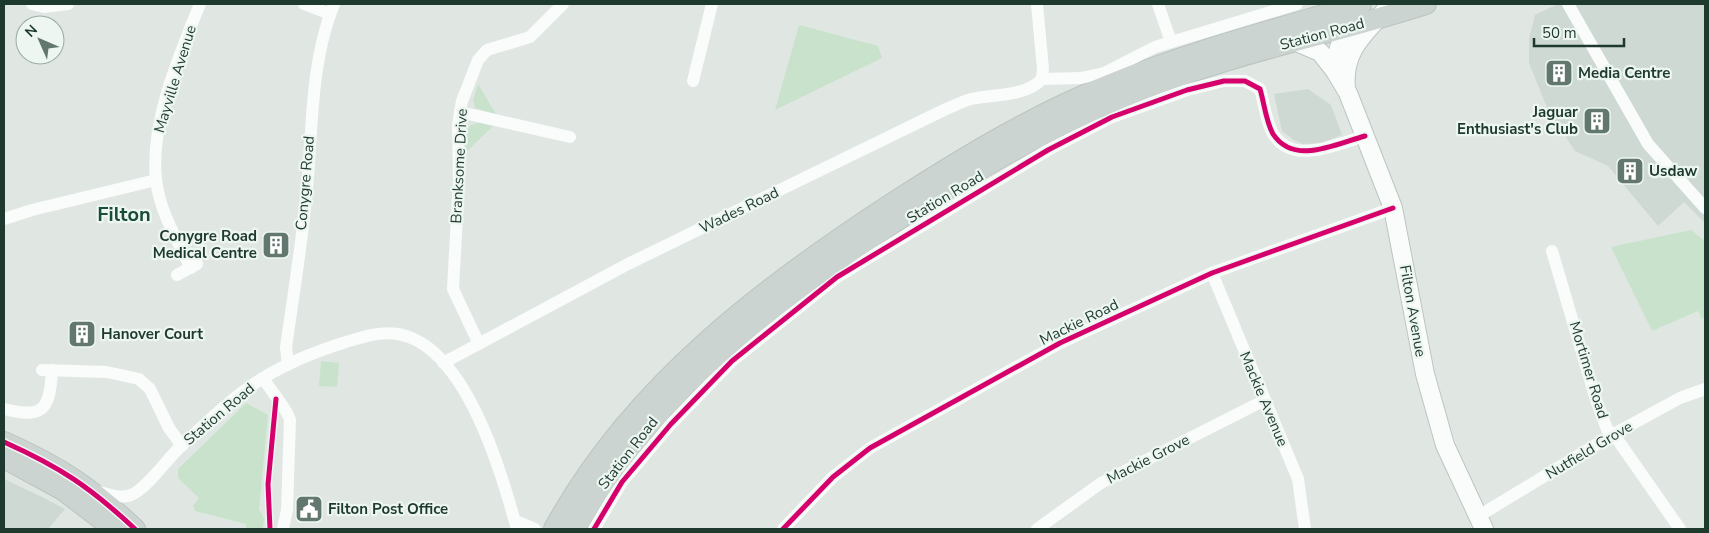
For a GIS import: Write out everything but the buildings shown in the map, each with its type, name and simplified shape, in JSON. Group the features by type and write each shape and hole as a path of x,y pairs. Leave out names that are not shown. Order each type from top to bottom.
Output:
{"main road":[{"name":"Station Road","path":"554,529 572,498 611,444 680,367 754,300 845,234 966,158 1031,120 1079,98 1186,56 1361,4"},
{"name":"Station Road","path":"575,529 604,482 662,410 693,377 748,327 817,273 980,169 1047,131 1156,84 1348,27 1380,8 1426,4"},
{"path":"4,442 55,466 92,490 135,529"},
{"path":"4,458 63,490 114,529"}],"street":[{"path":"32,4 44,7 68,4"},
{"name":"Mayville Avenue","path":"177,275 194,266 161,203 156,180 155,144 167,95 200,4"},
{"path":"304,4 332,9"},
{"name":"Branksome Drive","path":"479,344 453,288 460,112 478,60 486,50 530,37 563,4"},
{"path":"693,81 712,4"},
{"path":"1038,4 1044,69 1042,79 1081,78 1104,73 1146,51 1171,42 1297,4"},
{"path":"1158,4 1171,42"},
{"path":"1568,4 1648,144 1705,208"},
{"name":"Filton Avenue","path":"1347,90 1345,76 1350,54 1380,8"},
{"name":"Conygre Road","path":"288,365 286,347 306,199 312,95 332,9"},
{"path":"1335,70 1338,48 1348,27"},
{"name":"Filton Avenue","path":"1294,42 1320,52 1335,70 1347,90 1393,208 1427,383 1445,445 1480,523"},
{"name":"Wades Road","path":"443,363 628,264 946,109 969,99 1031,88 1042,79"},
{"name":"Station Road","path":"594,529 622,482 671,424 732,362 774,325 837,277 1079,132 1149,102 1187,90 1224,81 1246,81 1260,89 1273,133 1290,150 1308,152 1365,136"},
{"path":"460,112 570,137"},
{"path":"4,219 32,210 156,180"},
{"name":"Mackie Road","path":"783,529 833,477 870,448 1060,343 1212,273 1393,208"},
{"name":"Mortimer Road","path":"1552,251 1596,400 1607,429 1680,529"},
{"name":"Mackie Avenue","path":"1212,273 1298,479 1305,529"},
{"name":"Station Road","path":"92,490 123,496 135,493 182,446 243,392 263,378 288,365 368,335 395,333 422,344 443,363 478,413 488,436 516,525 535,529"},
{"path":"4,409 21,413 38,412 48,399 47,370 114,373 139,379 157,400 169,428 182,446"},
{"path":"263,378 276,399 285,408 290,420 287,510 284,529"},
{"name":"Nutfield Grove","path":"1480,523 1612,435 1680,398 1705,389"},
{"name":"Mackie Grove","path":"1037,529 1101,483 1265,400"},
{"name":"Station Road","path":"544,529 554,529"}],"shaded area":[{"path":"1558,4 1703,4 1705,7 1705,223 1684,202 1658,226 1608,166 1575,151 1548,110 1529,63 1529,39 1535,15"},
{"path":"1308,89 1331,105 1342,135 1321,143 1303,144 1282,131 1274,94"},
{"path":"4,479 65,509 48,529 4,529"}],"green space":[{"path":"799,25 878,46 882,58 775,110"},
{"path":"478,84 496,114 475,108 473,100"},
{"path":"478,123 493,126 464,154 466,129"},
{"path":"1691,230 1705,241 1705,318 1702,319 1698,311 1652,331 1611,247"},
{"path":"321,361 339,363 337,387 319,386"},
{"path":"246,403 268,415 259,509 264,519 263,529 246,529 246,524 195,511 193,506 199,498 178,478 178,469"}],"cycle path":[{"path":"594,529 622,482 671,424 732,361 837,277 1048,150 1112,117 1187,90 1224,81 1245,81 1260,89 1273,134 1282,144 1292,149 1316,150 1365,136"},
{"path":"783,529 833,477 870,448 1060,343 1212,273 1393,208"},
{"path":"270,529 268,484 276,399"},
{"path":"4,442 42,460 74,479 135,529"}],"place":[{"name":"Media Centre","path":"1559,73"},
{"name":"Jaguar Enthusiast's Club","path":"1597,121"},
{"name":"Usdaw","path":"1630,171"},
{"name":"Conygre Road Medical Centre","path":"276,245"},
{"name":"Hanover Court","path":"82,334"},
{"name":"Filton Post Office","path":"309,509"}],"district":[{"name":"Filton","path":"124,214"}]}
